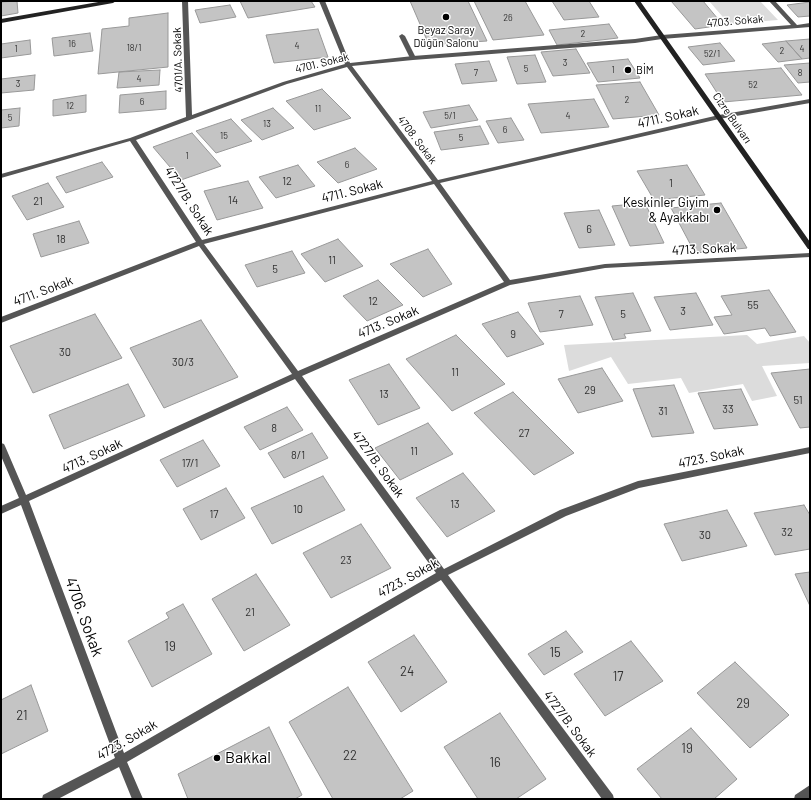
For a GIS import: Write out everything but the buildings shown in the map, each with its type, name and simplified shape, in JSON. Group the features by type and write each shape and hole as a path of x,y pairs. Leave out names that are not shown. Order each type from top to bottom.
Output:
{"main road":[{"path":"1,21 113,1"},
{"name":"Cizre Bulvarı","path":"637,1 810,247"}],"street":[{"name":"4701/A. Sokak","path":"185,1 189,118"},
{"name":"4708. Sokak","path":"322,1 348,65 436,182 508,283"},
{"path":"772,1 795,26"},
{"name":"4703. Sokak","path":"662,37 810,26"},
{"path":"402,36 413,58"},
{"name":"4701. Sokak","path":"1,176 132,139 284,82 348,65 413,58 635,42 662,37"},
{"name":"4711. Sokak","path":"1,320 200,243 436,182 719,117 810,101"},
{"name":"4727/B. Sokak","path":"132,139 200,243 609,799"},
{"name":"4713. Sokak","path":"1,510 297,374 508,283 606,266 810,255"},
{"name":"4706. Sokak","path":"1,446 24,500 120,760 138,799"},
{"name":"4723. Sokak","path":"47,799 120,760 442,574 563,513 638,485 810,450"},
{"path":"799,799 810,790"}],"shaded area":[{"path":"709,1 760,1 778,20 729,24"},
{"path":"747,335 757,344 804,336 810,343 810,363 762,366 777,396 752,401 743,384 689,393 681,378 628,384 611,357 569,371 564,345"}],"place":[{"name":"Beyaz Saray Düğün Salonu","path":"446,17"},
{"name":"BİM","path":"628,70"},
{"name":"Keskinler Giyim & Ayakkabı","path":"717,210"},
{"name":"Bakkal","path":"217,758"}]}
